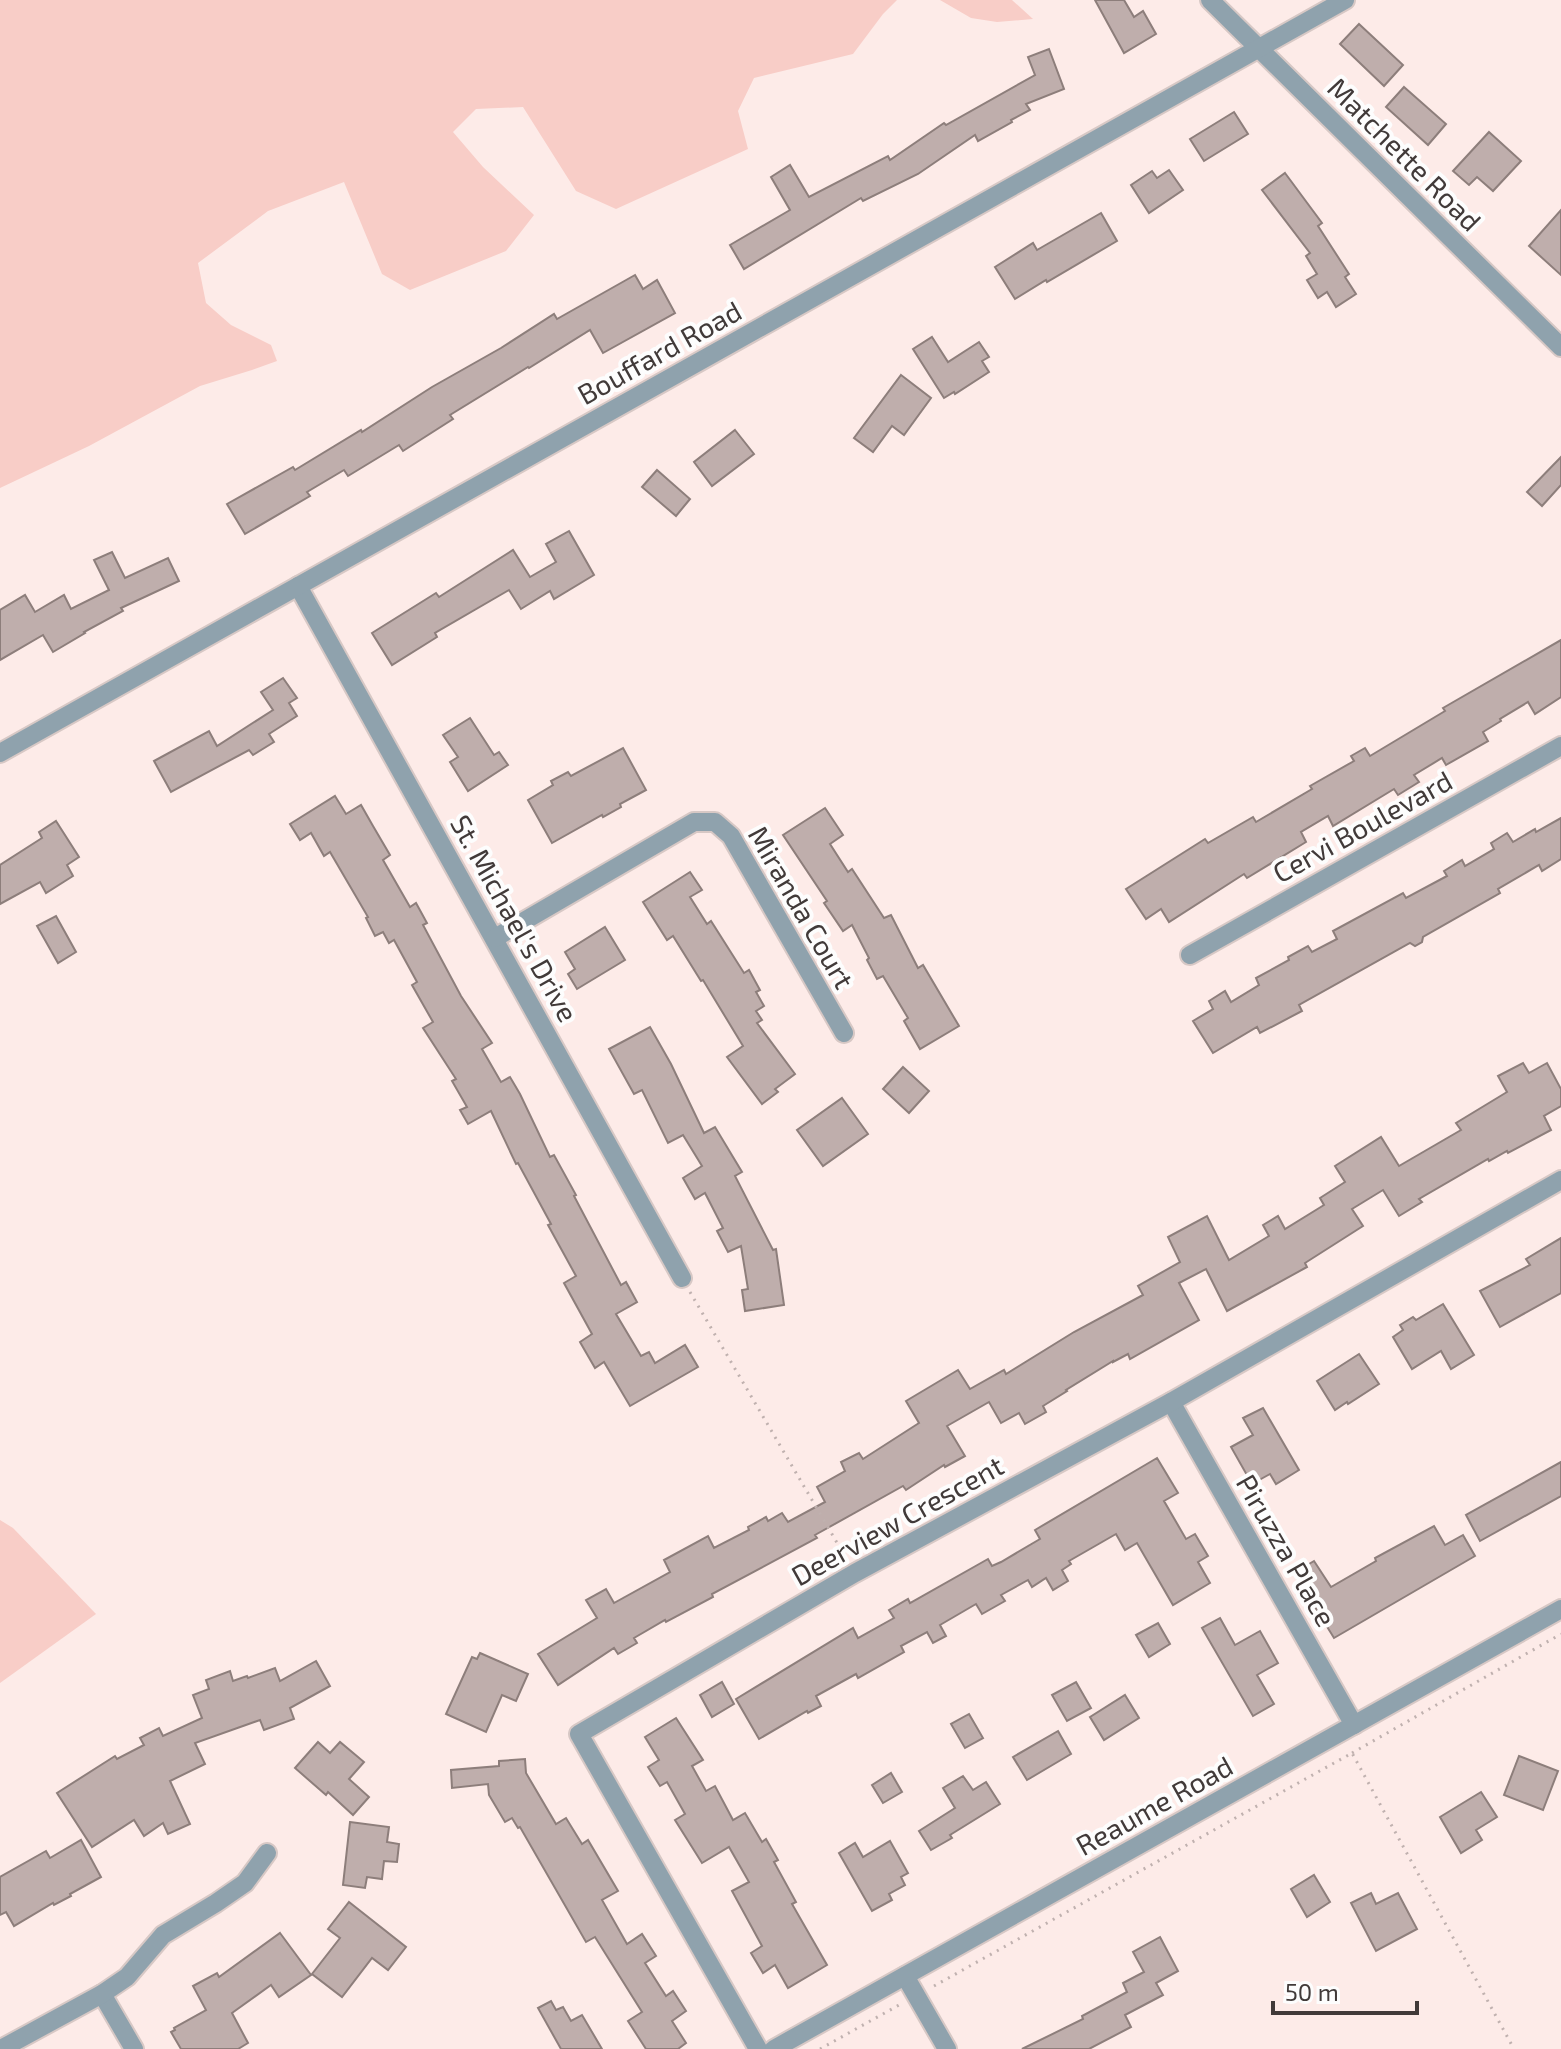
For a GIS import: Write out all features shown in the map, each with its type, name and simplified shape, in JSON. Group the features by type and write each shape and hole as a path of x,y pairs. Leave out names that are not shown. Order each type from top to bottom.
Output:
{"street":[{"name":"Matchette Road","path":"1210,0 1561,347"},
{"name":"Bouffard Road","path":"0,753 1345,0"},
{"name":"St. Michael's Drive","path":"298,586 682,1278"},
{"name":"Cervi Boulevard","path":"1190,955 1561,746"},
{"name":"Miranda Court","path":"495,938 694,822 715,822 731,836 844,1033"},
{"name":"Deerview Crescent","path":"758,2049 579,1734 855,1573 1171,1402 1561,1180"},
{"name":"Piruzza Place","path":"1171,1402 1354,1725"},
{"name":"Reaume Road","path":"774,2049 1561,1609"},
{"path":"1,2049 127,1977 163,1935 245,1883 267,1853"},
{"path":"905,1976 947,2049"},
{"path":"102,1994 134,2049"}],"path":[{"path":"682,1278 855,1573"},
{"path":"820,2049 1561,1634"},
{"path":"1352,1753 1514,2049"}],"shaded area":[{"path":"0,0 897,0 853,54 754,78 738,111 748,149 616,209 576,191 523,107 476,109 453,132 483,167 534,215 506,251 410,290 382,274 344,182 268,211 198,263 206,303 231,325 271,345 277,361 200,386 89,446 0,488"},
{"path":"940,0 1012,0 1033,19 997,22 971,18"},
{"path":"0,1520 13,1528 96,1614 0,1683"}],"building":[{"path":"1095,0 1124,0 1134,17 1143,11 1156,34 1124,53"},
{"path":"1359,24 1403,65 1384,86 1340,44"},
{"path":"1049,49 1064,89 1026,104 1030,110 1012,122 978,141 975,135 918,174 863,201 861,198 744,269 730,245 790,210 771,177 790,165 809,197 888,156 890,160 944,123 946,125 1035,75 1028,57"},
{"path":"1404,87 1446,124 1428,145 1386,107"},
{"path":"1234,112 1248,134 1204,161 1190,139"},
{"path":"1489,132 1521,161 1493,191 1477,177 1469,185 1453,171"},
{"path":"1169,170 1183,190 1149,213 1131,185 1152,171 1157,178"},
{"path":"1285,173 1322,223 1318,226 1349,274 1345,277 1356,294 1336,307 1327,292 1318,298 1307,280 1317,274 1306,256 1310,253 1262,190"},
{"path":"1561,210 1561,275 1529,246"},
{"path":"1101,213 1117,241 1015,299 995,267 1033,243 1037,250"},
{"path":"635,275 643,289 657,280 675,313 603,353 590,330 450,415 453,419 403,451 399,445 348,476 344,470 307,492 310,496 245,534 227,504 362,432 554,314 557,319"},
{"path":"932,337 948,362 979,342 989,357 982,361 989,372 944,398 913,349"},
{"path":"901,375 931,398 904,435 892,426 873,452 854,438"},
{"path":"735,430 754,454 712,486 694,462"},
{"path":"1561,457 1561,485 1542,506 1527,492"},
{"path":"657,470 690,499 676,516 642,487"},
{"path":"569,531 594,575 554,599 550,591 521,609 509,590 435,633 437,637 392,665 372,633 436,593 439,597 513,550 530,577 556,562 546,544"},
{"path":"112,552 125,578 168,558 179,581 121,608 123,611 53,652 43,635 0,660 0,610 25,595 35,612 64,595 71,609 109,590 94,560"},
{"path":"1561,640 1561,697 1535,714 1528,702 1483,732 1488,741 1446,765 1442,758 1414,775 1419,782 1398,795 1394,789 1333,826 1328,816 1301,832 1306,842 1247,878 1244,874 1169,922 1161,909 1146,919 1126,889 1205,839 1208,843 1253,817 1256,822 1354,761 1351,756 1365,748 1370,756 1445,711 1443,708"},
{"path":"283,678 297,698 289,703 297,716 269,734 274,742 253,755 249,750 171,792 154,761 209,731 217,746 273,710 261,692"},
{"path":"470,718 494,755 499,752 508,765 468,791 450,762 458,757 443,735"},
{"path":"623,748 646,790 620,804 621,807 552,843 528,800 553,785 551,781 568,772 571,776"},
{"path":"335,796 346,814 361,805 390,855 383,860 410,907 416,903 427,923 423,925 461,996 492,1043 482,1049 501,1082 510,1077 550,1157 554,1155 576,1195 621,1285 626,1282 637,1302 616,1314 641,1356 649,1352 655,1363 685,1345 698,1367 630,1406 604,1362 595,1368 580,1342 592,1334 564,1283 576,1276 491,1111 468,1124 460,1110 467,1107 452,1081 456,1079 423,1028 433,1022 412,985 417,982 394,940 389,943 383,932 375,936 368,917 330,852 324,856 311,833 300,840 290,824"},
{"path":"825,808 843,835 830,844 848,872 852,869 884,918 891,915 918,968 923,965 959,1026 920,1049 904,1021 908,1018 883,976 877,979 852,925 843,931 783,835"},
{"path":"1561,818 1561,859 1542,871 1539,865 1498,889 1500,893 1423,937 1422,942 1415,946 1410,943 1299,1005 1302,1011 1260,1033 1257,1027 1213,1053 1193,1021 1213,1009 1209,1001 1225,991 1231,1002 1259,985 1256,978 1289,960 1288,957 1308,946 1312,952 1337,939 1333,931 1403,893 1406,898 1447,876 1444,871 1462,860 1465,866 1494,849 1491,843 1507,833 1513,842"},
{"path":"56,821 79,857 67,865 73,876 46,893 40,882 0,904 0,865 42,838 39,832"},
{"path":"690,872 702,890 690,897 707,924 711,921 744,973 749,970 760,990 756,992 764,1006 756,1011 762,1020 757,1023 795,1074 762,1104 727,1057 743,1046 673,936 667,940 643,902"},
{"path":"56,916 76,952 58,963 37,926"},
{"path":"605,927 625,960 577,989 568,974 575,969 565,952"},
{"path":"650,1027 704,1133 715,1127 742,1172 735,1176 773,1250 776,1249 784,1305 745,1311 742,1290 748,1289 741,1246 728,1252 717,1231 723,1228 705,1193 695,1199 683,1178 702,1166 683,1135 668,1143 642,1090 634,1094 609,1049"},
{"path":"1523,1063 1529,1073 1547,1063 1561,1089 1561,1106 1544,1116 1551,1130 1508,1153 1488,1159 1419,1199 1422,1202 1399,1216 1383,1190 1352,1209 1363,1226 1305,1263 1307,1267 1227,1311 1206,1269 1179,1283 1199,1320 1130,1359 1128,1354 1113,1361 1043,1406 1046,1412 1025,1424 1019,1413 1001,1423 989,1402 947,1426 965,1456 944,1465 906,1490 903,1486 815,1535 817,1538 712,1594 713,1597 665,1620 634,1638 637,1643 618,1654 614,1648 558,1685 538,1654 597,1618 586,1600 606,1589 614,1603 670,1572 664,1560 708,1536 714,1548 749,1530 748,1527 766,1517 768,1521 782,1513 788,1522 825,1502 817,1487 845,1471 841,1462 859,1453 863,1459 919,1423 906,1401 958,1370 970,1389 1004,1370 1006,1374 1074,1332 1143,1295 1138,1286 1180,1262 1168,1237 1207,1216 1229,1260 1269,1236 1263,1225 1278,1216 1285,1229 1324,1205 1320,1198 1345,1182 1335,1166 1381,1137 1399,1166 1461,1130 1456,1123 1507,1092 1498,1076"},
{"path":"903,1067 929,1091 909,1113 883,1089"},
{"path":"842,1098 868,1134 823,1166 797,1130"},
{"path":"1561,1238 1561,1293 1500,1327 1480,1291 1530,1265 1526,1259"},
{"path":"1443,1304 1474,1355 1451,1369 1441,1351 1412,1369 1393,1337 1403,1330 1400,1325 1413,1317 1416,1320"},
{"path":"1359,1354 1379,1384 1335,1410 1317,1381"},
{"path":"1263,1408 1299,1470 1276,1484 1270,1474 1252,1484 1231,1447 1253,1435 1243,1418"},
{"path":"1157,1458 1178,1493 1164,1501 1186,1539 1195,1534 1208,1556 1198,1562 1210,1583 1173,1605 1137,1543 1125,1550 1116,1534 1069,1561 1071,1564 1062,1570 1068,1581 1053,1590 1046,1578 1032,1587 1028,1580 1001,1595 1005,1601 982,1614 976,1604 940,1625 946,1636 933,1643 927,1632 901,1646 904,1652 858,1678 856,1674 816,1696 821,1706 759,1739 736,1699 853,1628 858,1638 894,1618 889,1610 908,1599 910,1603 988,1559 992,1566 1001,1562 1040,1539 1035,1530"},
{"path":"1561,1462 1561,1496 1480,1541 1466,1515"},
{"path":"1434,1526 1445,1545 1463,1535 1475,1556 1334,1638 1294,1573 1314,1561 1331,1587 1376,1561 1375,1558"},
{"path":"1220,1618 1235,1645 1260,1631 1278,1663 1257,1675 1274,1704 1253,1716 1202,1628"},
{"path":"1158,1623 1170,1644 1149,1657 1136,1635"},
{"path":"480,1653 528,1674 516,1701 502,1695 486,1732 446,1714 472,1657 477,1659"},
{"path":"316,1661 330,1686 290,1708 294,1719 264,1730 260,1720 195,1743 205,1764 170,1781 190,1824 168,1834 163,1823 144,1836 134,1820 92,1847 57,1793 115,1756 117,1759 144,1745 140,1738 159,1728 163,1736 202,1718 193,1695 209,1689 206,1680 230,1671 233,1681 275,1668 280,1681"},
{"path":"722,1682 734,1704 712,1717 700,1695"},
{"path":"1076,1682 1091,1708 1067,1721 1052,1695"},
{"path":"1125,1695 1139,1718 1104,1740 1090,1717"},
{"path":"969,1714 983,1738 965,1748 951,1724"},
{"path":"676,1718 703,1760 692,1766 706,1791 715,1786 733,1820 745,1813 762,1842 766,1839 778,1860 774,1862 796,1902 792,1904 827,1965 788,1988 775,1965 763,1973 751,1953 762,1946 732,1891 749,1882 729,1847 702,1863 675,1820 685,1814 667,1782 660,1786 648,1767 659,1760 645,1737"},
{"path":"1058,1731 1071,1754 1027,1780 1013,1757"},
{"path":"318,1742 330,1753 340,1742 364,1762 349,1779 369,1797 353,1815 295,1768"},
{"path":"1519,1756 1558,1771 1543,1810 1504,1795"},
{"path":"525,1759 526,1773 556,1824 566,1818 582,1844 588,1840 618,1891 602,1900 627,1944 642,1934 656,1956 645,1963 666,1996 673,1991 686,2011 672,2021 686,2043 678,2049 646,2049 628,2021 642,2012 595,1937 586,1942 520,1827 512,1818 505,1822 489,1795 488,1784 452,1788 451,1770 499,1766 499,1761"},
{"path":"891,1773 902,1792 883,1803 872,1785"},
{"path":"963,1776 973,1790 986,1782 1000,1804 931,1850 919,1831 955,1808 943,1788"},
{"path":"1481,1792 1497,1817 1476,1830 1482,1840 1461,1853 1440,1817"},
{"path":"350,1822 389,1827 387,1842 399,1844 397,1862 384,1861 382,1879 367,1877 365,1888 343,1885"},
{"path":"81,1840 101,1877 14,1926 6,1912 0,1915 0,1877 46,1851 50,1858"},
{"path":"890,1841 908,1873 901,1877 905,1885 889,1894 892,1900 872,1911 839,1853 855,1843 863,1857"},
{"path":"1314,1875 1330,1902 1307,1917 1291,1889"},
{"path":"1371,1893 1376,1904 1398,1893 1417,1929 1376,1951 1351,1903"},
{"path":"349,1902 406,1947 388,1970 372,1958 342,1997 312,1974 340,1938 328,1929"},
{"path":"280,1933 311,1975 279,1997 271,1985 232,2013 248,2043 238,2049 181,2049 171,2032 206,2010 193,1986 217,1973 219,1977"},
{"path":"1160,1937 1178,1971 1156,1983 1163,1995 1125,2015 1131,2027 1089,2049 1022,2049 1083,2019 1082,2016 1127,1992 1123,1983 1144,1972 1133,1952"},
{"path":"551,2001 556,2010 563,2007 571,2021 582,2015 602,2049 561,2049 538,2008"}]}
